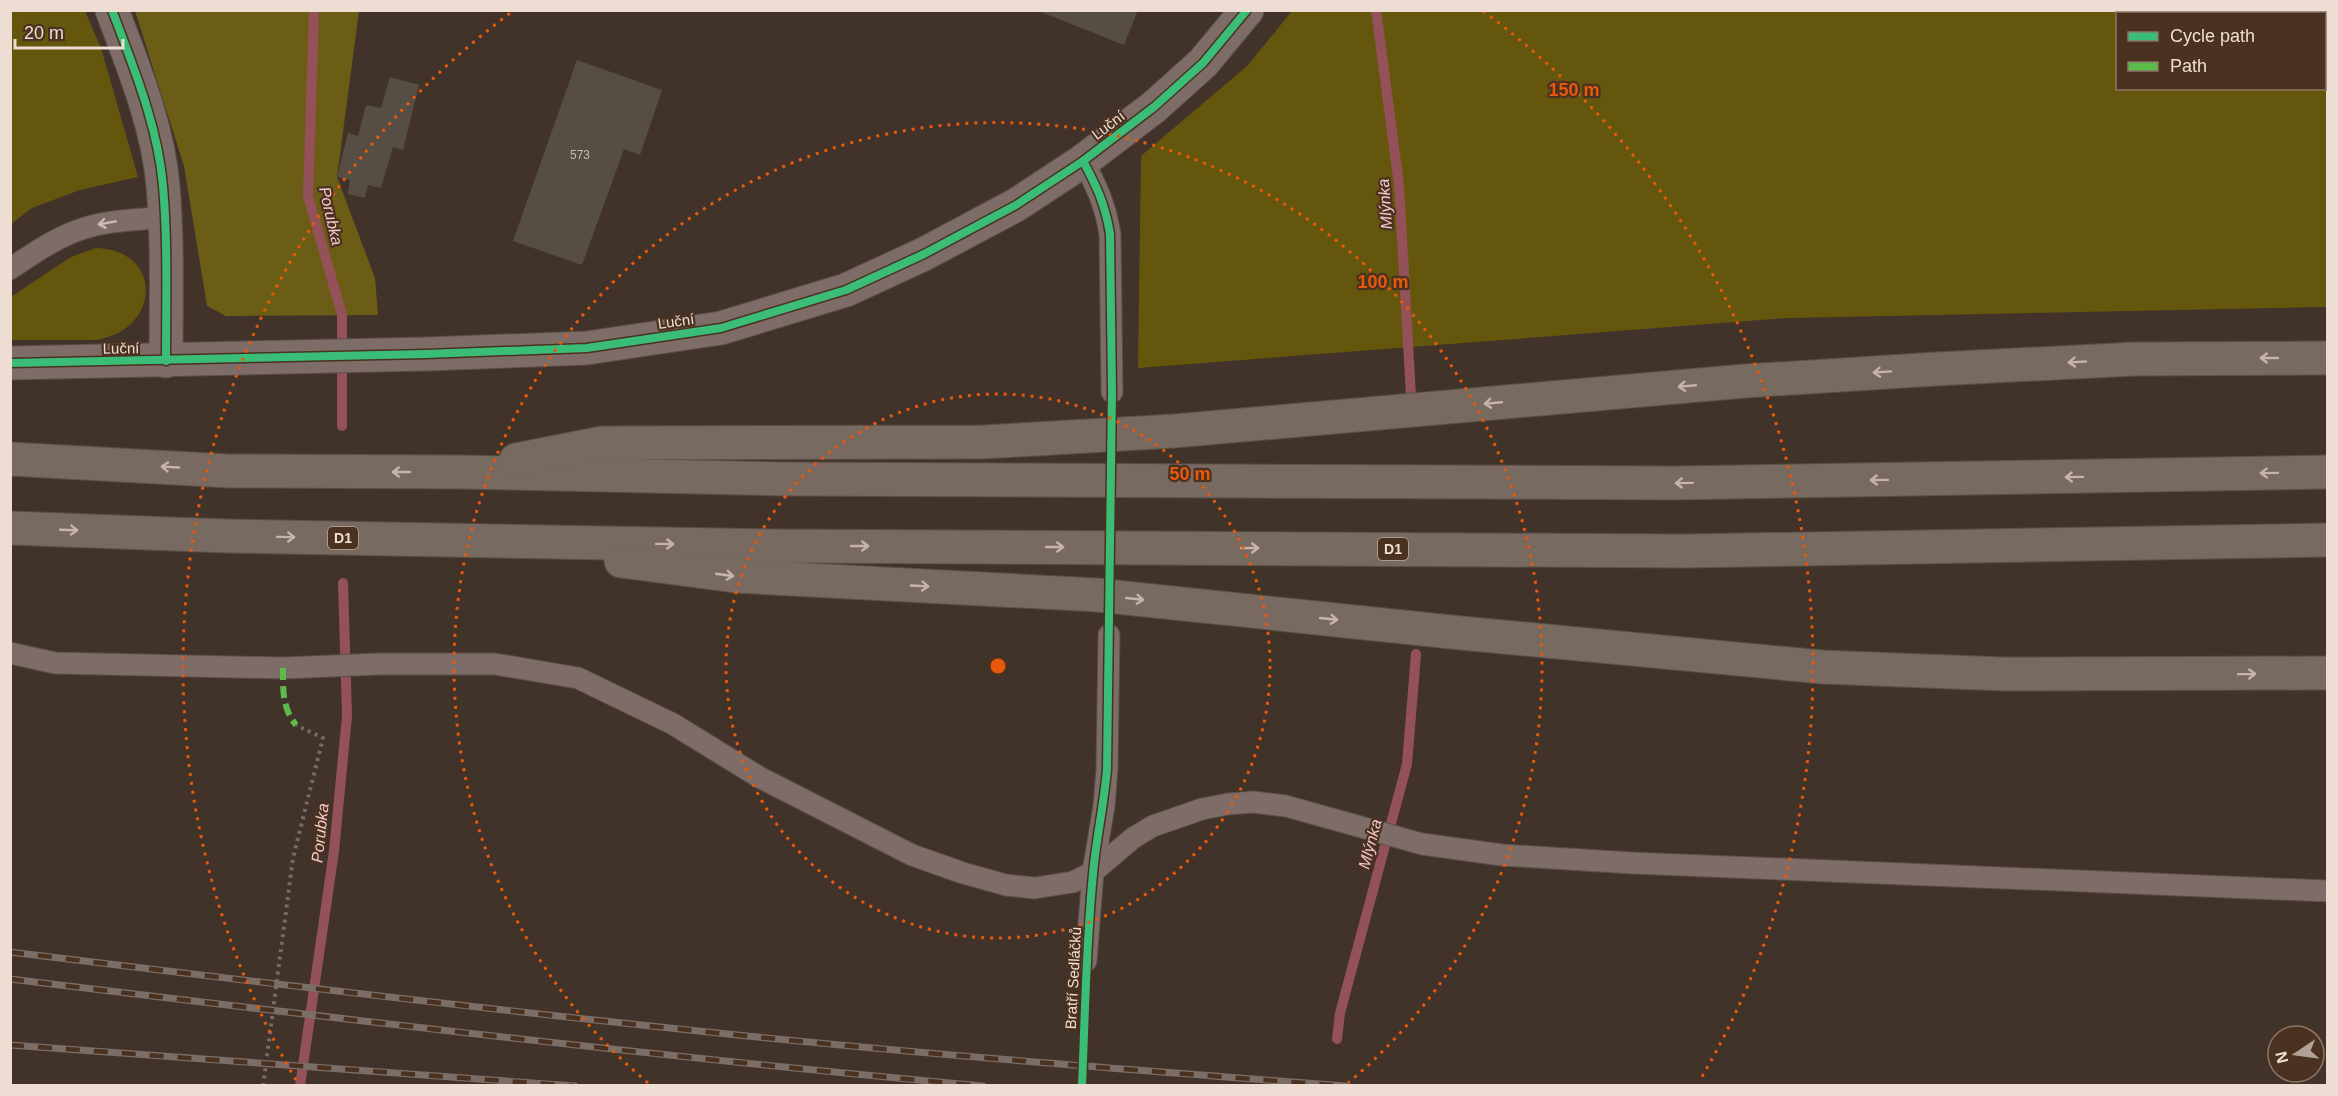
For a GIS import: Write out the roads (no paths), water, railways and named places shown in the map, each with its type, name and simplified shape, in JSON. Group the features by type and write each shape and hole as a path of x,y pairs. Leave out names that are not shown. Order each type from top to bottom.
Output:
{"highway":[{"path":"460,472 602,442 995,441 1174,431 1746,381 2135,359 2328,358"},
{"path":"10,459 229,471 460,472 782,479 1674,483 2328,472"},
{"name":"D1","path":"10,528 227,536 775,546 1673,551 2328,540"},
{"path":"459,539 735,576 1097,595 1822,667 2016,675 2328,673"}],"street":[{"path":"112,10 135,71 157,148 163,185 166,361"},
{"name":"Luční","path":"10,363 245,359 587,348 721,328 856,286 924,254 1016,205 1083,161 1154,107 1203,63 1248,10"}],"lane":[{"path":"1083,161 1100,191 1110,234 1112,392"},
{"path":"10,269 38,250 86,227 120,221 165,218"},
{"name":"Bratří Sedláčků","path":"1086,961 1093,872 1104,806 1106,778 1109,635"},
{"path":"10,653 55,663 310,668 380,664 495,664 578,678 673,724 759,777 912,855 1006,885 1035,888 1073,882 1093,872 1132,838 1153,826 1202,809 1253,802 1286,806 1422,843 1502,855 1632,863 2328,891"}],"waterway":[{"name":"Porubka","path":"314,10 308,196 342,315 342,426"},
{"name":"Mlýnka","path":"1376,10 1399,185 1411,396"},
{"name":"Porubka","path":"300,1086 334,851 347,716 343,583"},
{"name":"Mlýnka","path":"1337,1039 1340,1013 1407,764 1416,654"}],"railway":[{"path":"10,952 378,996 747,1036 971,1057 1345,1086"},
{"path":"10,979 618,1050 983,1086"},
{"path":"10,1045 575,1086"}]}
